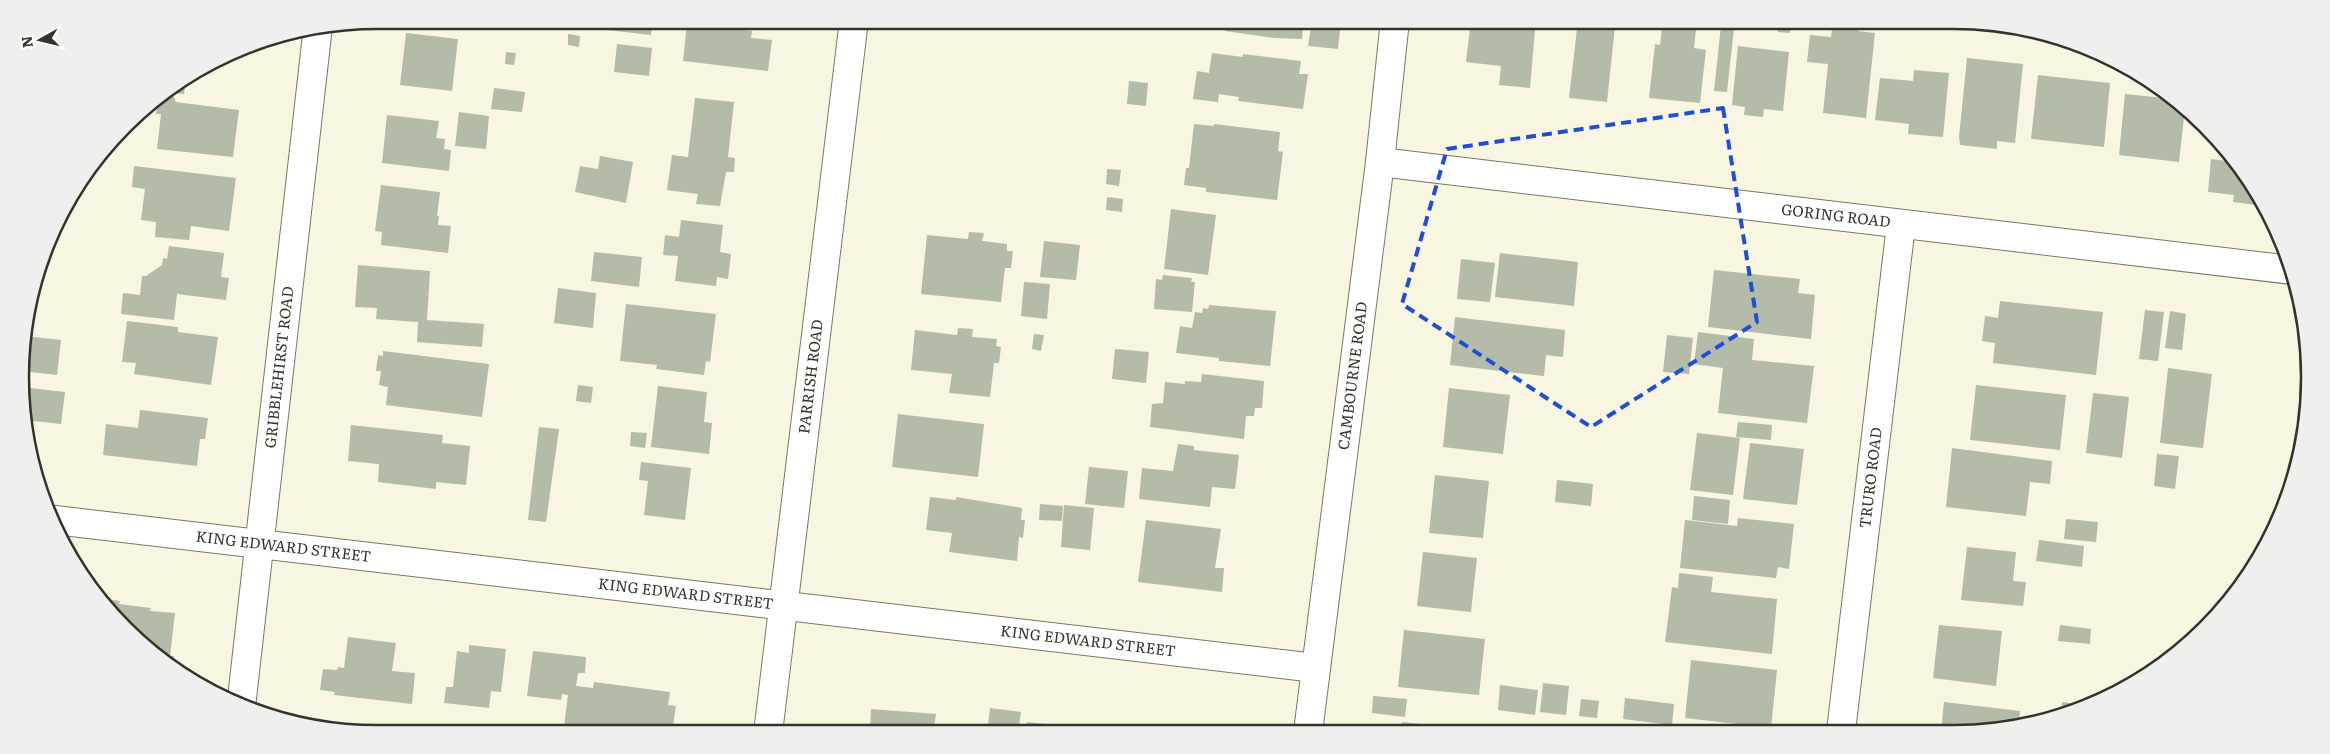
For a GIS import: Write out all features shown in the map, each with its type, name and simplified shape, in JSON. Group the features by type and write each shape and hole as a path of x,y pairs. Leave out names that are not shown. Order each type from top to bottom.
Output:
{"street":[{"name":"PARRISH ROAD","path":"769,725 853,29"},
{"name":"CAMBOURNE ROAD","path":"1309,725 1380,162 1394,29"},
{"name":"GRIBBLEHIRST ROAD","path":"242,698 317,34"},
{"name":"GORING ROAD","path":"1380,162 2284,269"},
{"name":"TRURO ROAD","path":"1842,725 1902,225"},
{"name":"KING EDWARD STREET","path":"60,521 782,607 1315,668"}],"highlighted area":[{"path":"1723,108 1757,322 1591,427 1402,304 1447,149"}],"building":[{"path":"598,29 652,29 651,35"},
{"path":"686,29 743,29 752,31 751,38 772,40 768,71 683,61"},
{"path":"1225,29 1303,29 1302,39 1274,38 1225,31"},
{"path":"1311,29 1340,29 1338,49 1308,46"},
{"path":"1470,29 1535,30 1530,88 1499,85 1501,66 1466,62"},
{"path":"1577,29 1615,29 1607,102 1569,98"},
{"path":"1662,29 1696,29 1694,48 1706,50 1700,103 1649,98 1655,44 1660,45"},
{"path":"1721,29 1734,29 1727,92 1714,91"},
{"path":"1778,29 1790,29 1790,33 1778,32"},
{"path":"1832,29 1858,29 1858,31 1875,33 1866,118 1823,113 1828,64 1807,62 1810,35 1831,37"},
{"path":"406,33 458,39 452,91 400,85"},
{"path":"568,34 580,36 579,47 568,45"},
{"path":"617,44 652,48 649,76 614,72"},
{"path":"1738,46 1789,52 1783,111 1764,109 1763,117 1744,115 1745,107 1732,105"},
{"path":"506,52 516,53 514,65 505,64"},
{"path":"1212,53 1243,57 1243,54 1301,61 1299,74 1308,74 1303,109 1238,101 1239,97 1219,94 1218,102 1193,99 1197,71 1209,73"},
{"path":"1967,58 2023,64 2015,143 1997,141 1997,149 1960,145 1959,137"},
{"path":"1914,70 1949,73 1943,137 1908,134 1909,124 1875,120 1880,78 1913,81"},
{"path":"2038,75 2110,83 2104,147 2031,139"},
{"path":"1129,81 1148,83 1146,106 1127,104"},
{"path":"185,86 184,94 175,93"},
{"path":"494,88 525,92 522,112 491,109"},
{"path":"2125,94 2160,98 2184,116 2179,162 2119,155"},
{"path":"173,95 176,102 239,110 233,157 157,149 161,114 156,114 157,107"},
{"path":"695,98 734,102 728,157 735,158 734,172 726,172 720,206 696,204 698,194 667,190 672,155 688,157"},
{"path":"459,112 489,116 486,149 455,146"},
{"path":"387,115 439,121 436,138 445,139 444,149 451,150 449,171 382,163"},
{"path":"1194,124 1214,126 1214,124 1280,132 1278,151 1283,152 1277,200 1206,192 1206,188 1184,185 1186,168 1189,168"},
{"path":"600,156 633,162 626,203 575,192 580,166 598,169"},
{"path":"2211,159 2226,161 2256,205 2233,202 2234,195 2208,192"},
{"path":"134,166 236,178 229,231 191,226 189,240 155,237 156,222 141,220 145,189 132,187"},
{"path":"1107,169 1121,170 1119,186 1106,184"},
{"path":"381,185 440,192 437,216 439,216 438,225 451,226 448,253 381,245 382,232 375,231"},
{"path":"1107,197 1123,199 1122,212 1106,210"},
{"path":"1171,209 1216,215 1208,275 1164,269"},
{"path":"681,220 723,225 720,252 731,254 728,279 717,277 716,286 675,281 678,256 663,255 665,235 679,237"},
{"path":"969,232 984,233 982,241 1007,244 1007,251 1013,251 1011,268 1005,268 1001,302 921,294 927,235 968,239"},
{"path":"1044,241 1080,245 1076,280 1040,277"},
{"path":"169,246 224,253 221,277 229,278 226,300 177,294 174,320 121,314 123,293 140,295 142,276 146,276 162,265 163,258 167,259"},
{"path":"594,252 642,257 639,287 591,281"},
{"path":"1500,253 1578,262 1574,306 1495,297"},
{"path":"1461,259 1495,263 1490,302 1457,299"},
{"path":"358,265 430,271 427,320 484,324 482,347 417,342 418,322 376,319 377,308 355,307"},
{"path":"1714,270 1800,279 1798,293 1815,295 1811,339 1708,327"},
{"path":"1163,275 1192,278 1191,282 1195,282 1192,312 1154,309 1156,279 1162,280"},
{"path":"1024,282 1050,284 1047,319 1021,316"},
{"path":"558,288 596,293 593,328 554,323"},
{"path":"2000,301 2103,312 2096,375 1993,363 1995,343 1982,341 1985,316 1998,318"},
{"path":"626,304 716,314 710,362 706,361 704,375 656,369 657,365 620,361"},
{"path":"1209,305 1276,311 1270,366 1219,361 1219,358 1176,353 1180,326 1192,328 1195,312 1202,313 1203,308 1208,309"},
{"path":"2145,310 2164,312 2158,361 2139,359"},
{"path":"2170,311 2186,314 2182,350 2165,348"},
{"path":"1455,317 1565,330 1563,357 1546,355 1544,376 1450,365"},
{"path":"127,321 178,327 178,332 218,337 211,385 134,374 136,363 122,362"},
{"path":"958,328 973,329 972,337 997,339 996,346 1001,347 999,363 994,363 990,397 949,393 952,374 911,370 915,330 957,335"},
{"path":"1698,332 1754,339 1752,360 1814,366 1807,423 1718,413 1723,368 1694,364"},
{"path":"1034,334 1044,335 1041,351 1032,349"},
{"path":"1667,335 1693,338 1689,374 1663,372"},
{"path":"31,337 61,340 57,375 29,372"},
{"path":"1115,349 1149,352 1146,383 1112,379"},
{"path":"383,351 489,364 482,417 386,405 388,387 379,385 381,371 376,371 378,355 383,356"},
{"path":"2168,368 2212,374 2203,448 2160,443"},
{"path":"1202,374 1264,381 1262,408 1255,408 1254,416 1246,416 1244,439 1150,427 1152,404 1163,403 1165,382 1185,384 1185,381 1201,382"},
{"path":"578,385 593,387 591,403 576,401"},
{"path":"1976,385 2066,395 2060,450 1970,440"},
{"path":"658,386 707,392 704,422 712,423 709,454 651,447"},
{"path":"29,388 65,392 61,424 32,421"},
{"path":"1449,388 1510,395 1503,454 1443,447"},
{"path":"2093,393 2129,397 2122,458 2086,453"},
{"path":"140,410 208,418 205,439 200,439 197,466 103,455 106,424 138,428"},
{"path":"898,414 984,424 978,477 892,467"},
{"path":"1738,422 1772,425 1771,440 1736,437"},
{"path":"351,425 443,435 442,443 470,446 466,485 436,482 436,489 378,482 379,464 348,461"},
{"path":"539,427 559,429 546,522 528,520"},
{"path":"631,432 647,433 645,448 630,446"},
{"path":"1697,433 1740,438 1733,495 1690,490"},
{"path":"1750,443 1804,449 1797,505 1743,499"},
{"path":"1178,444 1194,446 1194,450 1239,455 1235,489 1212,487 1210,507 1139,499 1142,468 1173,471"},
{"path":"1952,448 2052,461 2050,484 2030,482 2026,516 1946,507"},
{"path":"2157,454 2179,456 2175,489 2154,486"},
{"path":"641,462 691,468 685,520 644,515 648,481 639,480"},
{"path":"1089,467 1128,471 1124,508 1085,504"},
{"path":"1435,475 1489,481 1483,538 1429,533"},
{"path":"1557,480 1593,484 1591,506 1555,502"},
{"path":"1694,496 1730,500 1728,524 1692,520"},
{"path":"930,497 956,500 956,497 1022,508 1021,520 1025,520 1023,538 1019,537 1017,561 949,552 952,533 926,530"},
{"path":"1040,504 1063,506 1062,521 1039,520"},
{"path":"1064,505 1094,508 1090,550 1061,547"},
{"path":"1738,518 1794,524 1789,569 1778,567 1776,578 1680,568 1685,520 1737,526"},
{"path":"2066,519 2098,522 2096,542 2064,539"},
{"path":"1146,520 1221,529 1215,568 1224,568 1222,592 1138,582"},
{"path":"2039,540 2084,546 2082,567 2036,561"},
{"path":"1967,547 2016,552 2013,581 2026,582 2023,606 1961,600"},
{"path":"1423,552 1477,558 1471,612 1417,606"},
{"path":"1679,573 1713,577 1711,592 1777,599 1772,654 1665,642 1672,587 1678,588"},
{"path":"109,599 120,601 119,604 151,608 150,611 175,613 170,656 174,656 174,659 147,639"},
{"path":"1939,625 2002,631 1996,686 1933,678"},
{"path":"2060,625 2091,629 2090,644 2058,641"},
{"path":"1404,630 1485,639 1479,695 1398,687"},
{"path":"348,637 396,643 392,671 415,673 412,704 334,695 335,692 320,690 323,669 337,670 338,667 344,668"},
{"path":"469,645 506,649 501,692 491,691 489,708 444,703 446,687 453,687 457,651 469,653"},
{"path":"533,651 586,657 585,673 578,673 576,686 593,688 594,682 670,692 668,705 676,706 673,725 564,725 568,695 562,694 561,700 527,696"},
{"path":"1691,660 1777,670 1771,725 1745,725 1685,718"},
{"path":"1543,683 1569,686 1566,715 1540,712"},
{"path":"1500,685 1538,690 1535,715 1498,710"},
{"path":"1373,696 1407,699 1405,717 1372,713"},
{"path":"1625,698 1674,704 1672,725 1623,719"},
{"path":"1581,699 1599,701 1597,718 1579,716"},
{"path":"1944,702 2020,711 2019,719 1976,725 1942,725"},
{"path":"2062,702 2074,704 2065,707 2061,708"},
{"path":"990,708 1021,712 1019,725 988,725"},
{"path":"871,709 936,714 934,725 870,725"},
{"path":"1027,722 1056,725 1027,725"},
{"path":"1402,722 1429,725 1402,725"}]}
